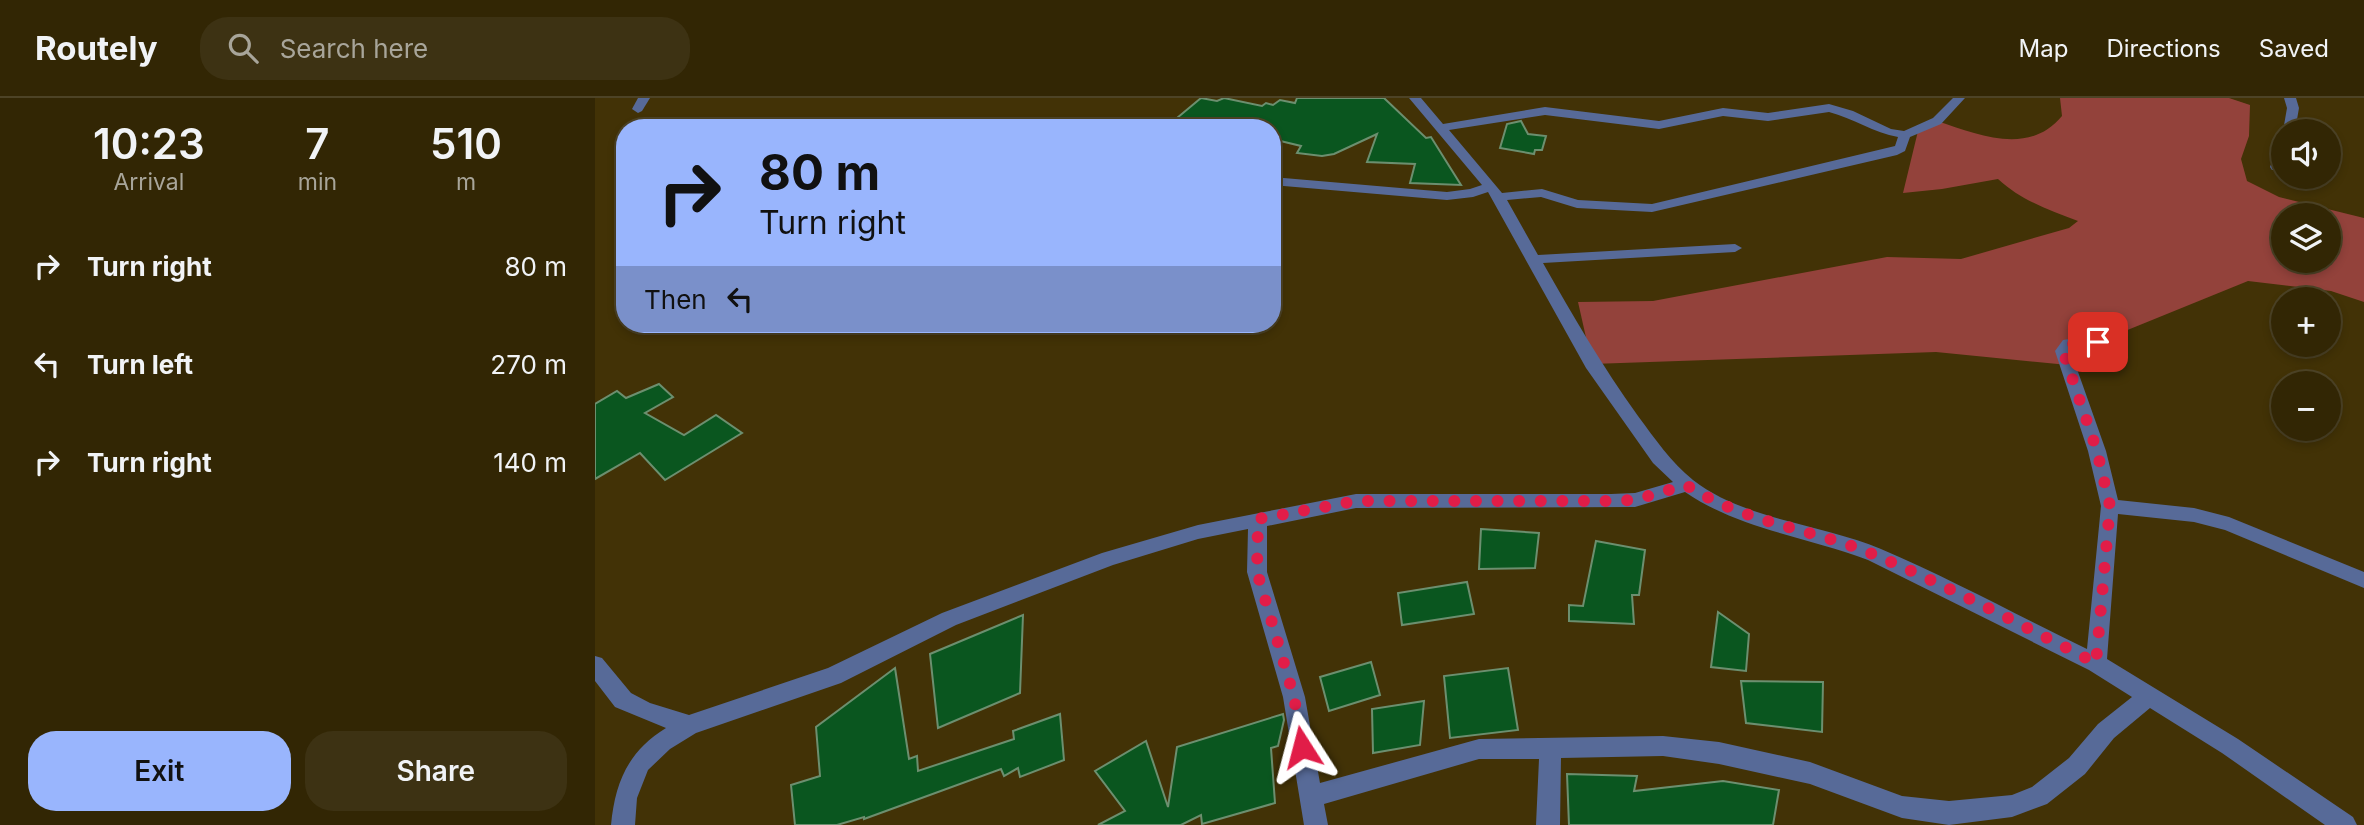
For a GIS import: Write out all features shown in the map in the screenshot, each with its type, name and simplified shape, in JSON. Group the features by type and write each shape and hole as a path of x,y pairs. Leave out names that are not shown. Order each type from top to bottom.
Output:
{"street":[{"path":"1415,98 1495,192 1592,363 1659,457 1686,485 1713,502 1742,514 1835,540 1875,555 2096,663 2230,746 2345,825"},
{"path":"1545,111 1553,98"},
{"path":"1440,128 1545,111 1658,125 1735,111 1768,117 1829,108 1849,113 1888,132 1905,135 1937,121 1959,98"},
{"path":"2290,98 2294,108 2292,119"},
{"path":"1281,182 1447,196 1495,192 1542,193 1577,204 1652,208 1893,152 1901,148 1905,135"},
{"path":"1535,259 1735,248"},
{"path":"2096,663 2110,506 2097,451 2063,351 2069,344 2098,342"},
{"path":"621,824 625,798 640,763 662,742 689,725 834,676 949,619 1109,558 1198,532 1356,501 1635,500 1686,485"},
{"path":"2110,506 2194,515 2229,524 2364,580"},
{"path":"1258,519 1257,572 1294,697 1316,825"},
{"path":"595,664 623,700 645,711 689,725"},
{"path":"1310,797 1479,749 1663,746 1719,753 1810,773 1902,807 1949,813 2012,806 2039,796 2077,766 2106,731 2149,696"},
{"path":"1548,825 1550,747"}],"shaded area":[{"path":"2060,98 2229,98 2250,105 2249,136 2241,159 2247,181 2279,197 2303,203 2271,203 2271,273 2341,273 2341,212 2364,218 2364,302 2341,294 2341,287 2298,287 2248,281 2098,342 2069,344 2068,365 1936,352 1592,364 1578,302 1653,301 1887,257 1961,259 2069,228 2078,221 2026,199 1998,179 1903,193 1918,131 1937,121 2003,139 2034,136 2049,128 2062,116"}],"building":[{"path":"1201,98 1217,101 1224,98 1262,106 1266,103 1273,105 1280,100 1295,103 1297,98 1384,98 1426,138 1431,137 1461,185 1410,183 1415,164 1367,162 1377,134 1334,154 1322,156 1297,153 1301,146 1281,141 1281,119 1176,119"},
{"path":"1521,121 1528,134 1546,136 1542,150 1535,150 1534,154 1500,148 1507,124"},
{"path":"659,384 673,397 645,413 684,435 716,415 742,433 665,480 640,453 595,479 595,404 617,391 626,398"},
{"path":"1481,529 1539,533 1535,568 1479,569"},
{"path":"1596,541 1645,550 1639,595 1632,595 1634,624 1569,621 1569,605 1583,606"},
{"path":"1467,582 1474,614 1402,625 1398,593"},
{"path":"1718,612 1749,634 1746,671 1711,667"},
{"path":"1023,615 1020,693 938,728 930,654"},
{"path":"1371,662 1380,695 1329,711 1320,677"},
{"path":"895,668 909,759 917,756 918,771 1014,739 1013,731 1060,714 1064,760 1020,777 1018,768 1004,776 1001,769 864,819 837,825 795,825 791,785 820,776 816,727"},
{"path":"1508,668 1518,730 1450,738 1444,676"},
{"path":"1741,681 1823,682 1822,732 1746,723"},
{"path":"1424,701 1420,745 1373,753 1372,709"},
{"path":"1283,714 1278,746 1271,748 1275,803 1202,824 1201,815 1181,825 1098,825 1125,811 1095,771 1146,741 1168,807 1177,747"},
{"path":"1567,774 1637,776 1634,791 1723,781 1779,790 1773,825 1569,825"}],"route":[{"path":"1302,747 1294,697 1257,572 1258,519 1356,501 1635,500 1686,485 1713,502 1742,514 1835,540 1875,555 2096,663 2110,506 2097,451 2063,351 2069,344 2098,342"}]}
